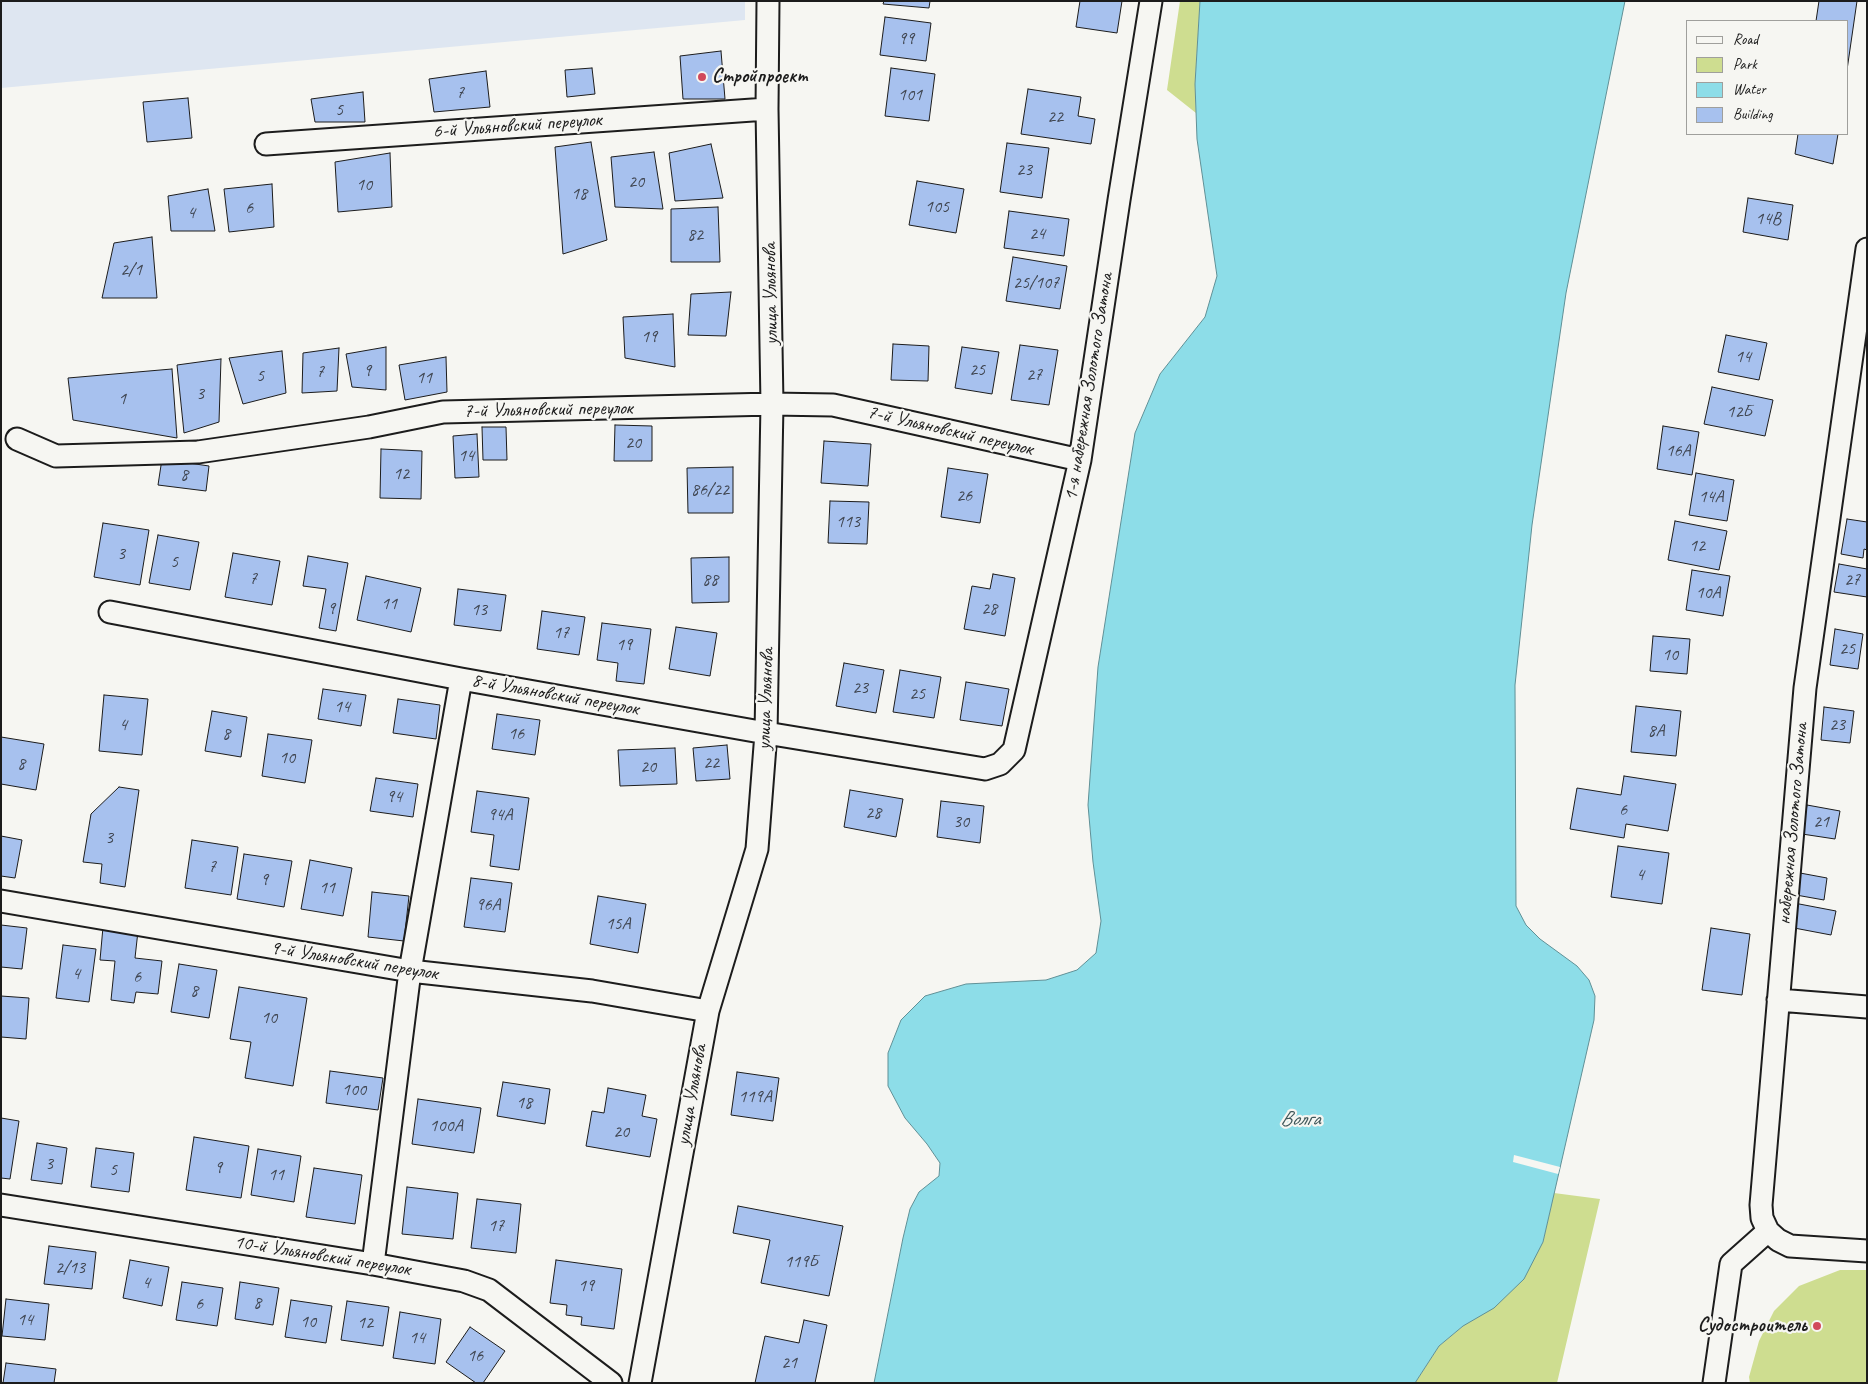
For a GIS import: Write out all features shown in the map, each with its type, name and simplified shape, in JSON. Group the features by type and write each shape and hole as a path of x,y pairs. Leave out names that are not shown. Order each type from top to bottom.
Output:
{"street":[{"name":"улица Ульянова","path":"640,1383 708,1011 757,849 766,733 772,404 768,1"},
{"name":"1-я набережная Золотого Затона","path":"1000,764 1014,750 1080,460 1117,209 1151,1"},
{"name":"6-й Ульяновский переулок","path":"266,144 768,108"},
{"name":"набережная Золотого Затона","path":"1768,1231 1762,1218 1760,1205 1805,688 1867,250"},
{"name":"7-й Ульяновский переулок","path":"16,439 56,456 198,452 369,427 443,412 772,404 833,405 1080,460"},
{"name":"8-й Ульяновский переулок","path":"110,612 461,679 766,733 985,769 1000,764"},
{"path":"373,1264 410,972 461,679"},
{"name":"9-й Ульяновский переулок","path":"1,901 410,972 525,985 592,990 708,1011"},
{"path":"1778,1000 1867,1007"},
{"name":"10-й Ульяновский переулок","path":"1,1205 373,1264 464,1281 489,1290 611,1383"},
{"path":"1714,1383 1731,1264 1768,1231 1778,1240 1790,1246 1867,1252"}],"shaded area":[{"path":"1,1 745,1 745,20 1,88"}],"green space":[{"path":"1180,1 1200,1 1195,84 1196,113 1167,90"},
{"path":"1554,1193 1600,1199 1557,1383 1415,1383 1439,1346 1463,1326 1543,1242"},
{"name":"Судостроитель","path":"1840,1270 1867,1270 1867,1383 1750,1383 1749,1377 1759,1341 1774,1311 1799,1286"}],"water":[{"name":"Волга","path":"1200,1 1625,1 1566,293 1532,525 1515,685 1516,906 1526,925 1540,939 1577,966 1589,980 1595,996 1594,1020 1543,1242 1524,1279 1494,1308 1463,1326 1439,1346 1415,1383 874,1383 910,1209 919,1192 939,1176 940,1163 905,1118 888,1086 888,1053 901,1020 925,996 966,984 1046,980 1077,970 1096,953 1101,921 1088,805 1098,667 1135,433 1160,374 1205,317 1217,276 1197,139 1195,84"}],"pier":[{"path":"1514,1155 1560,1167 1558,1174 1513,1162"}],"building":[{"path":"884,1 930,1 929,8 883,4"},
{"path":"1080,1 1122,1 1117,33 1076,27"},
{"path":"1819,1 1857,1 1848,63 1848,20 1816,20"},
{"path":"885,17 931,23 926,61 880,55"},
{"name":"Стройпроект","path":"721,51 725,99 683,99 680,56"},
{"path":"592,68 595,94 567,97 565,70"},
{"path":"891,68 935,74 929,121 885,116"},
{"path":"486,71 490,107 434,112 429,79"},
{"path":"1028,89 1081,97 1078,116 1095,119 1091,144 1021,134"},
{"path":"363,92 365,122 315,122 311,99"},
{"path":"188,98 192,138 147,142 143,102"},
{"path":"1798,135 1838,135 1833,164 1795,154"},
{"path":"591,142 607,240 563,254 555,147"},
{"path":"1007,143 1049,148 1042,198 1000,192"},
{"path":"711,144 723,198 675,201 669,153"},
{"path":"654,152 663,209 615,207 611,157"},
{"path":"390,153 392,207 338,212 335,162"},
{"path":"917,181 964,189 956,233 909,225"},
{"path":"272,184 274,227 229,232 224,189"},
{"path":"208,189 215,231 171,231 168,196"},
{"path":"1748,198 1793,205 1788,240 1743,232"},
{"path":"718,207 720,262 671,262 671,209"},
{"path":"1009,211 1069,219 1064,256 1004,248"},
{"path":"152,237 157,298 102,298 114,243"},
{"path":"1013,257 1067,266 1060,309 1006,301"},
{"path":"731,292 726,336 688,335 691,294"},
{"path":"673,314 675,367 625,358 623,317"},
{"path":"1726,335 1767,343 1759,380 1718,372"},
{"path":"893,344 929,346 928,381 891,380"},
{"path":"1020,345 1058,350 1049,405 1011,400"},
{"path":"386,347 386,390 352,387 346,354"},
{"path":"962,347 999,352 992,394 955,388"},
{"path":"339,348 337,391 302,393 303,353"},
{"path":"282,351 286,393 243,404 229,358"},
{"path":"446,357 447,392 405,400 399,365"},
{"path":"221,359 219,422 184,433 177,365"},
{"path":"172,369 177,438 73,420 68,378"},
{"path":"1712,387 1773,400 1765,436 1704,424"},
{"path":"615,425 652,426 652,461 614,461"},
{"path":"1663,426 1699,432 1692,475 1657,469"},
{"path":"482,427 506,427 507,460 483,460"},
{"path":"477,434 479,477 455,478 453,436"},
{"path":"824,441 871,444 868,486 821,483"},
{"path":"381,449 422,451 421,499 380,498"},
{"path":"162,459 209,466 206,491 158,485"},
{"path":"733,467 733,513 688,513 687,468"},
{"path":"948,468 988,474 980,523 941,517"},
{"path":"1696,473 1734,480 1727,521 1689,515"},
{"path":"830,501 869,502 867,544 828,543"},
{"path":"1847,519 1867,522 1867,550 1864,549 1863,558 1841,554"},
{"path":"1675,521 1727,531 1719,570 1668,560"},
{"path":"103,523 149,530 140,585 94,577"},
{"path":"158,535 199,542 190,590 149,583"},
{"path":"233,553 280,561 272,605 225,597"},
{"path":"308,556 348,563 336,631 319,628 326,589 303,586"},
{"path":"729,557 729,602 692,603 691,558"},
{"path":"1839,564 1867,569 1867,597 1834,592"},
{"path":"1692,570 1730,576 1723,616 1686,610"},
{"path":"993,574 1015,578 1005,636 964,629 972,586 990,589"},
{"path":"366,576 421,588 411,632 357,620"},
{"path":"458,589 506,595 501,631 454,625"},
{"path":"542,611 585,617 579,655 537,649"},
{"path":"602,623 651,629 644,684 616,681 618,663 597,660"},
{"path":"676,627 717,633 710,676 669,669"},
{"path":"1835,629 1863,634 1858,669 1830,665"},
{"path":"1653,636 1690,639 1687,674 1650,671"},
{"path":"844,663 884,670 876,713 836,706"},
{"path":"900,670 941,677 934,718 893,712"},
{"path":"966,682 1009,689 1002,726 960,720"},
{"path":"323,689 366,695 361,726 318,719"},
{"path":"104,695 148,699 142,755 99,751"},
{"path":"398,699 440,705 436,739 393,733"},
{"path":"1636,706 1681,711 1676,756 1631,752"},
{"path":"1824,707 1854,711 1850,743 1821,740"},
{"path":"212,711 247,717 241,757 205,751"},
{"path":"497,714 540,720 535,755 492,749"},
{"path":"268,734 312,740 305,783 262,776"},
{"path":"1,737 44,744 36,790 1,784"},
{"path":"727,745 730,779 696,781 693,748"},
{"path":"675,748 677,784 620,786 618,750"},
{"path":"1624,776 1676,784 1668,831 1626,824 1624,838 1570,829 1577,788 1621,795"},
{"path":"376,778 418,784 413,817 370,811"},
{"path":"119,787 139,790 125,887 100,883 102,864 83,862 91,814"},
{"path":"850,790 903,799 896,837 844,827"},
{"path":"477,791 529,798 519,870 490,866 494,835 471,832"},
{"path":"941,801 984,806 980,843 937,837"},
{"path":"1807,805 1840,811 1835,839 1802,834"},
{"path":"1,836 22,840 15,878 1,876"},
{"path":"192,840 238,847 231,895 185,888"},
{"path":"1618,846 1669,853 1662,904 1611,897"},
{"path":"244,854 292,861 284,907 237,899"},
{"path":"310,860 352,868 343,916 301,909"},
{"path":"1800,873 1827,878 1824,900 1796,895"},
{"path":"471,878 512,883 505,932 464,927"},
{"path":"372,892 409,896 404,941 368,937"},
{"path":"598,896 646,904 638,953 590,944"},
{"path":"1794,903 1836,911 1831,935 1789,927"},
{"path":"1,925 27,928 22,969 1,967"},
{"path":"103,927 138,931 135,958 162,961 158,994 136,992 134,1003 111,1000 115,961 100,960"},
{"path":"1711,928 1750,934 1742,995 1702,990"},
{"path":"63,945 96,949 89,1002 56,998"},
{"path":"179,964 217,970 209,1018 171,1012"},
{"path":"239,987 307,998 293,1086 245,1078 251,1042 230,1039"},
{"path":"1,996 29,998 26,1039 1,1037"},
{"path":"330,1071 383,1078 378,1110 326,1103"},
{"path":"737,1072 779,1078 773,1121 731,1115"},
{"path":"503,1082 550,1089 545,1124 497,1116"},
{"path":"608,1088 646,1095 642,1116 657,1119 650,1157 586,1146 592,1111 604,1113"},
{"path":"418,1099 481,1108 474,1153 412,1144"},
{"path":"1,1118 19,1121 10,1179 1,1178"},
{"path":"194,1137 249,1146 241,1198 186,1190"},
{"path":"37,1143 67,1148 62,1184 31,1180"},
{"path":"96,1148 134,1153 129,1192 91,1187"},
{"path":"258,1149 301,1156 294,1202 251,1195"},
{"path":"314,1168 362,1175 355,1224 306,1217"},
{"path":"407,1187 458,1193 453,1239 402,1234"},
{"path":"477,1199 521,1204 516,1253 471,1248"},
{"path":"738,1206 843,1226 829,1296 761,1283 770,1240 733,1233"},
{"path":"49,1246 96,1252 92,1289 44,1284"},
{"path":"130,1260 169,1267 162,1306 123,1298"},
{"path":"556,1260 622,1269 614,1329 581,1325 582,1317 566,1315 567,1305 550,1303"},
{"path":"182,1282 223,1288 217,1326 176,1320"},
{"path":"240,1282 279,1288 273,1325 235,1319"},
{"path":"6,1299 49,1304 45,1340 2,1336"},
{"path":"291,1300 332,1306 326,1343 285,1337"},
{"path":"347,1301 389,1307 383,1346 341,1340"},
{"path":"400,1312 441,1319 435,1364 393,1358"},
{"path":"804,1320 827,1325 815,1383 755,1383 765,1336 799,1343"},
{"path":"470,1327 505,1351 483,1383 476,1383 446,1362"},
{"path":"6,1363 56,1369 54,1383 3,1383"}],"place":[{"name":"Стройпроект","path":"702,77"},
{"name":"Судостроитель","path":"1817,1326"}]}
